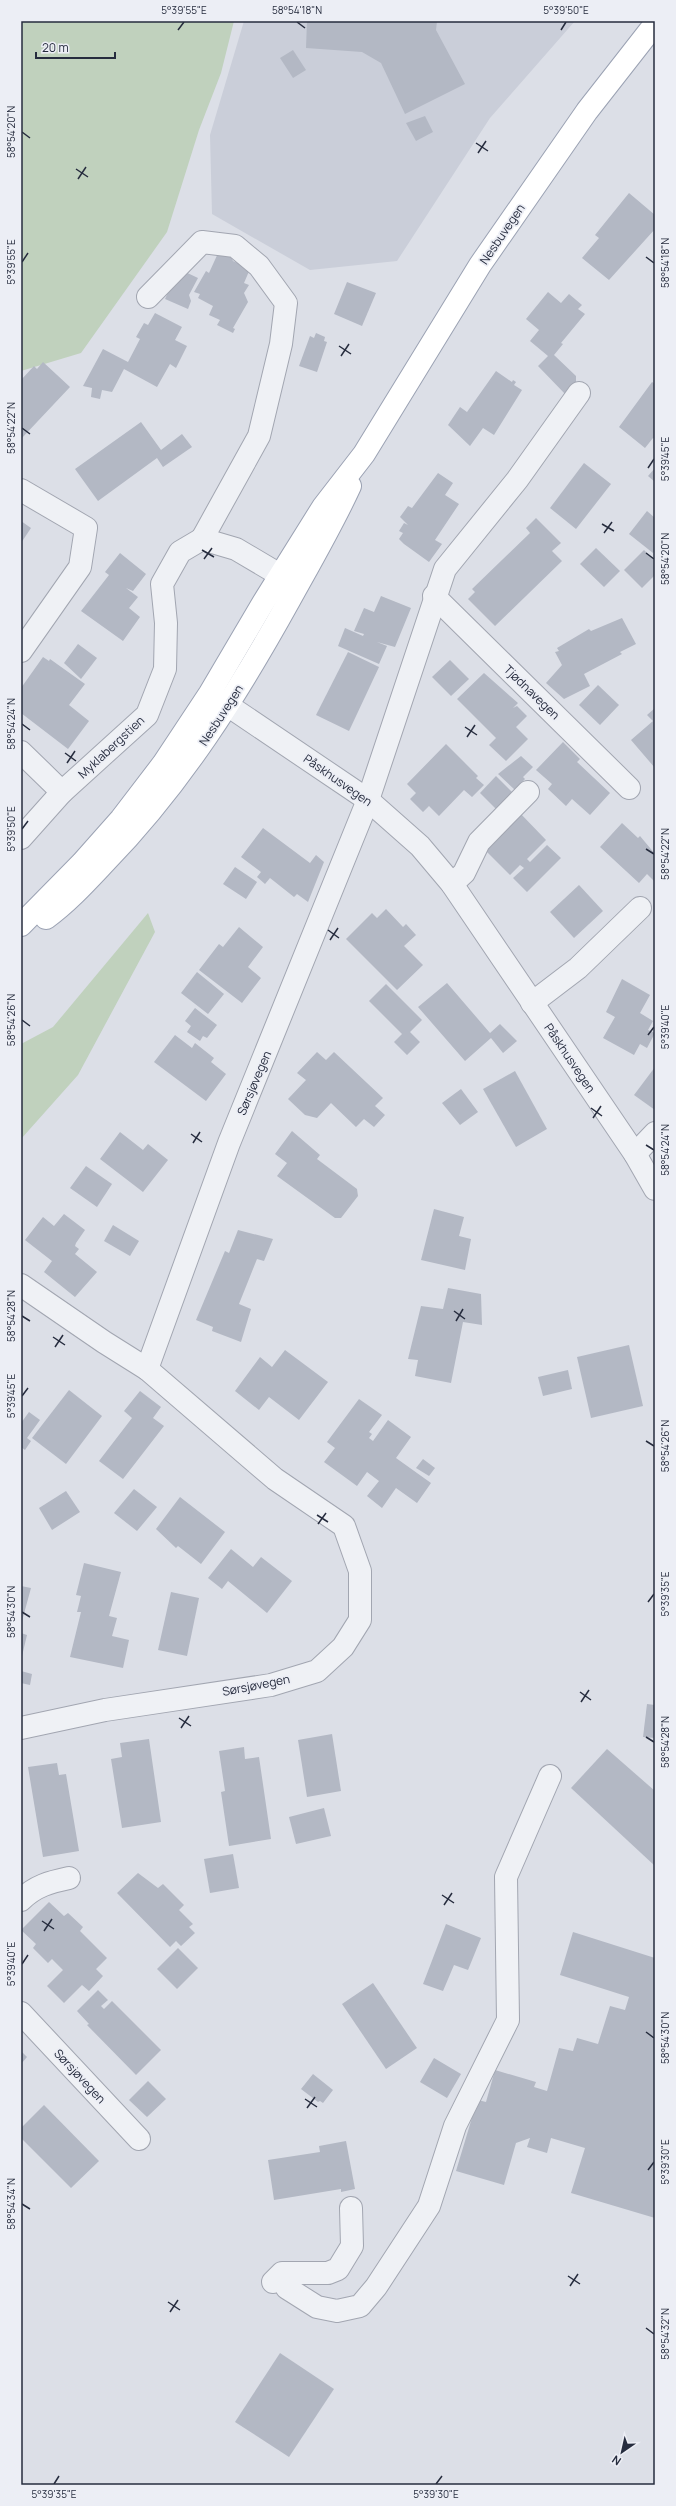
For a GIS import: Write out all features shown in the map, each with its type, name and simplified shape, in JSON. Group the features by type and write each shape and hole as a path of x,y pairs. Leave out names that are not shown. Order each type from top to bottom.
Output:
{"main road":[{"name":"Nesbuvegen","path":"21,925 82,863 121,819 163,764 210,693 280,575 323,507 364,454 480,265 586,111 655,24"},
{"name":"Nesbuvegen","path":"21,932 47,917 82,886 123,844 178,778 228,706 257,659 337,514 364,454"}],"street":[{"path":"148,297 202,242 235,246 259,266 286,303 281,344 259,436 202,539 236,549 280,575"},
{"path":"368,800 434,596 445,570 517,480 579,393"},
{"path":"21,490 86,528 80,567 21,650"},
{"name":"Myklabergstien","path":"21,838 62,792 147,715 165,669 166,624 162,584 180,552 202,539"},
{"name":"Tjødnavegen","path":"434,596 629,788"},
{"name":"Påskhusvegen","path":"210,693 368,800 420,846 452,884 636,1154 655,1190"},
{"path":"21,752 62,792"},
{"path":"452,884 464,873 479,842 528,792"},
{"name":"Sørsjøvegen","path":"146,1369 229,1143 368,800"},
{"path":"532,1003 578,968 640,908"},
{"path":"636,1154 655,1133"},
{"name":"Sørsjøvegen","path":"21,1285 146,1369 275,1479 344,1526 360,1572 360,1620 343,1647 317,1671 271,1685 105,1710 21,1728"},
{"path":"351,2208 352,2246 338,2270 328,2273 282,2273 280,2285 317,2306 337,2311 360,2306 376,2287 429,2206 455,2126 508,2020 506,1877 550,1776"},
{"path":"21,1900 31,1890 43,1884 69,1878"},
{"name":"Sørsjøvegen","path":"21,2013 139,2139"}],"shaded area":[{"path":"244,21 575,21 490,118 397,261 310,270 212,214 210,135"}],"green space":[{"path":"21,21 234,21 221,73 199,130 167,232 81,353 21,371"},
{"path":"148,913 155,932 78,1075 21,1139 21,1044 53,1027"}],"building":[{"path":"307,21 437,21 436,30 465,84 405,114 381,63 362,52 306,48"},
{"path":"293,50 306,70 293,78 280,58"},
{"path":"425,116 433,132 416,141 406,123"},
{"path":"629,193 655,215 655,229 609,280 582,258 599,238 595,235"},
{"path":"219,251 230,255 233,261 250,269 244,283 249,285 244,293 248,302 233,328 235,329 233,333 217,325 220,320 209,315 213,306 198,298 200,294 194,292 206,271 209,273"},
{"path":"179,269 198,278 189,295 191,301 188,309 165,299"},
{"path":"347,282 376,293 362,326 334,314"},
{"path":"548,292 561,303 569,294 582,305 578,309 585,314 561,343 563,344 554,355 576,376 576,386 567,396 538,366 548,356 530,341 539,330 526,319"},
{"path":"155,313 182,327 175,340 187,346 176,368 170,364 157,387 124,369 112,392 102,390 100,399 91,397 92,388 83,386 103,349 128,362 140,339 136,337 144,323 148,325"},
{"path":"316,333 325,337 324,341 327,342 317,372 299,366 310,336 314,338"},
{"path":"43,362 70,387 21,439 21,380 34,366 37,369"},
{"path":"496,371 512,382 513,380 516,382 514,385 522,390 494,435 483,428 470,446 448,425 460,407 467,412"},
{"path":"652,382 655,384 655,439 653,438 645,448 619,427"},
{"path":"141,422 161,450 182,434 192,447 163,467 157,458 98,501 75,469"},
{"path":"584,463 611,484 576,529 550,508"},
{"path":"655,468 655,482 648,476"},
{"path":"438,473 453,483 445,495 459,504 435,540 442,544 429,562 399,539 403,533 399,531 404,523 408,525 400,517 408,506 412,508"},
{"path":"647,511 655,518 655,550 653,553 629,534"},
{"path":"536,518 561,543 552,551 562,561 495,626 468,599 475,592 472,589 530,533 526,528"},
{"path":"21,521 31,528 21,543"},
{"path":"596,548 620,571 604,587 580,564"},
{"path":"644,550 655,561 655,575 642,588 624,570"},
{"path":"120,553 146,574 133,591 126,588 138,597 129,608 140,617 123,641 81,611 109,575 105,572"},
{"path":"381,596 411,608 395,647 377,642 387,646 379,664 338,646 345,628 363,636 364,634 354,631 364,608 374,612"},
{"path":"622,618 636,644 620,652 622,654 584,674 590,686 564,699 546,683 562,665 555,652 559,651 557,648 589,629 591,631"},
{"path":"78,644 97,658 81,679 64,663"},
{"path":"348,652 379,667 349,731 316,715"},
{"path":"43,657 49,661 50,659 85,684 69,705 89,721 68,749 21,713 21,688"},
{"path":"450,660 469,679 451,696 432,677"},
{"path":"484,673 518,703 513,708 517,706 527,716 516,727 528,739 506,761 489,745 496,738 457,699"},
{"path":"598,685 619,705 600,725 579,705"},
{"path":"655,708 655,768 631,740 653,721 647,715"},
{"path":"563,742 580,759 577,762 610,793 590,815 572,799 566,806 548,789 552,784 536,770"},
{"path":"446,744 478,776 476,778 484,785 472,797 464,790 439,816 429,806 423,812 410,799 416,793 407,784"},
{"path":"521,756 533,767 523,777 525,779 515,790 498,774"},
{"path":"496,776 513,793 497,810 480,793"},
{"path":"518,811 546,840 527,859 530,862 547,845 561,858 527,892 513,878 524,868 520,865 510,875 482,847"},
{"path":"622,823 638,838 640,836 655,854 655,882 647,874 639,883 600,847"},
{"path":"263,828 310,863 316,855 324,862 308,902 297,894 294,897 270,878 265,884 257,877 261,872 241,857"},
{"path":"235,867 257,882 246,899 223,884"},
{"path":"579,885 603,911 574,938 550,912"},
{"path":"386,909 403,927 406,924 416,935 404,946 423,965 397,990 346,939 372,913 377,918"},
{"path":"239,927 263,947 248,967 261,978 242,1003 199,970 219,944 223,947"},
{"path":"197,972 224,994 208,1014 181,993"},
{"path":"622,979 650,995 640,1013 653,1021 648,1030 655,1033 647,1048 640,1044 634,1055 603,1038 615,1017 606,1012"},
{"path":"447,983 490,1033 500,1024 517,1041 503,1053 491,1038 465,1061 418,1007"},
{"path":"386,984 422,1020 410,1032 420,1042 407,1055 394,1042 402,1034 369,1001"},
{"path":"195,1008 217,1025 207,1038 203,1036 200,1041 187,1032 191,1026 185,1021"},
{"path":"175,1035 192,1048 195,1043 214,1058 211,1062 226,1074 206,1101 154,1062"},
{"path":"317,1052 326,1060 334,1052 383,1098 375,1106 385,1115 374,1127 364,1119 356,1127 331,1103 317,1118 305,1115 288,1099 306,1080 297,1073"},
{"path":"655,1067 655,1110 634,1095"},
{"path":"515,1071 547,1129 516,1147 483,1089"},
{"path":"461,1089 478,1112 460,1125 442,1103"},
{"path":"292,1131 320,1155 317,1159 357,1189 358,1196 341,1218 335,1218 277,1176 287,1163 275,1154"},
{"path":"120,1132 143,1150 148,1144 168,1160 143,1192 100,1159"},
{"path":"86,1166 112,1184 97,1207 70,1188"},
{"path":"434,1209 464,1217 459,1236 471,1239 465,1270 421,1260"},
{"path":"64,1214 85,1230 76,1243 75,1246 79,1249 75,1254 97,1272 75,1297 44,1272 52,1261 25,1240 43,1217 54,1226"},
{"path":"113,1225 139,1241 130,1256 104,1241"},
{"path":"238,1230 273,1239 264,1261 257,1259 239,1304 251,1309 241,1342 212,1331 213,1327 196,1320 225,1251 229,1253"},
{"path":"448,1288 481,1294 482,1325 463,1322 451,1383 415,1376 418,1360 408,1359 421,1306 443,1309"},
{"path":"629,1345 643,1406 591,1418 577,1357"},
{"path":"285,1350 328,1382 299,1420 269,1397 259,1410 235,1391 260,1357 272,1367"},
{"path":"568,1370 572,1389 543,1396 538,1377"},
{"path":"69,1390 102,1416 66,1464 32,1438"},
{"path":"140,1391 161,1407 153,1418 164,1426 123,1479 99,1461 132,1418 124,1411"},
{"path":"359,1399 382,1415 369,1432 372,1434 369,1438 373,1441 388,1420 411,1437 396,1458 431,1483 417,1503 396,1488 382,1508 367,1496 379,1481 367,1472 357,1486 324,1462 335,1448 327,1442"},
{"path":"29,1412 40,1420 27,1438 31,1441 25,1450 21,1447 21,1423"},
{"path":"423,1459 435,1468 429,1476 416,1468"},
{"path":"134,1489 157,1507 137,1531 114,1513"},
{"path":"66,1491 80,1512 52,1530 39,1508"},
{"path":"180,1497 225,1532 201,1564 178,1546 176,1548 156,1529"},
{"path":"231,1549 253,1567 261,1557 292,1581 267,1613 228,1581 222,1589 208,1578"},
{"path":"84,1563 121,1572 109,1616 117,1618 112,1636 129,1640 123,1668 70,1657 81,1612 77,1612 81,1596 76,1595"},
{"path":"21,1586 31,1588 22,1621 21,1621"},
{"path":"171,1592 199,1598 187,1656 158,1650"},
{"path":"21,1633 27,1635 22,1656 21,1656"},
{"path":"21,1671 32,1674 30,1685 21,1683"},
{"path":"647,1704 655,1705 655,1738 643,1737"},
{"path":"332,1734 341,1791 307,1797 298,1740"},
{"path":"149,1739 161,1822 122,1828 111,1759 122,1757 120,1743"},
{"path":"244,1747 245,1759 259,1757 271,1839 229,1846 221,1792 225,1791 219,1751"},
{"path":"607,1749 655,1791 655,1866 571,1788"},
{"path":"57,1763 59,1775 66,1774 79,1851 43,1857 28,1767"},
{"path":"324,1808 331,1836 296,1844 289,1817"},
{"path":"233,1854 239,1888 210,1893 204,1859"},
{"path":"138,1873 158,1888 163,1884 184,1905 179,1910 193,1924 189,1927 195,1933 181,1946 176,1941 170,1947 117,1893"},
{"path":"49,1902 64,1916 68,1913 83,1927 80,1931 107,1958 96,1969 103,1976 89,1991 82,1985 64,2003 47,1986 63,1970 52,1959 48,1963 33,1948 36,1944 21,1930"},
{"path":"446,1924 481,1938 468,1970 454,1965 443,1991 423,1984"},
{"path":"573,1932 655,1958 655,2218 571,2193 585,2148 551,2138 547,2153 527,2147 530,2138 516,2143 504,2185 456,2171 478,2100 486,2102 495,2070 536,2082 534,2087 547,2091 559,2048 573,2051 577,2038 598,2044 610,2006 625,2010 629,1997 560,1975"},
{"path":"178,1948 198,1968 177,1989 157,1969"},
{"path":"373,1983 417,2048 386,2069 342,2004"},
{"path":"98,1990 108,2000 101,2006 104,2009 112,2001 161,2050 136,2075 87,2025 89,2024 77,2011"},
{"path":"21,2051 27,2057 21,2064"},
{"path":"434,2058 461,2074 447,2098 420,2082"},
{"path":"313,2074 333,2090 323,2103 320,2101 318,2102 301,2089"},
{"path":"148,2081 166,2099 147,2117 129,2100"},
{"path":"44,2105 99,2161 71,2188 21,2138 21,2128"},
{"path":"346,2141 355,2189 341,2192 341,2189 274,2200 268,2160 320,2152 319,2146"},
{"path":"280,2353 334,2389 289,2457 235,2422"}]}
